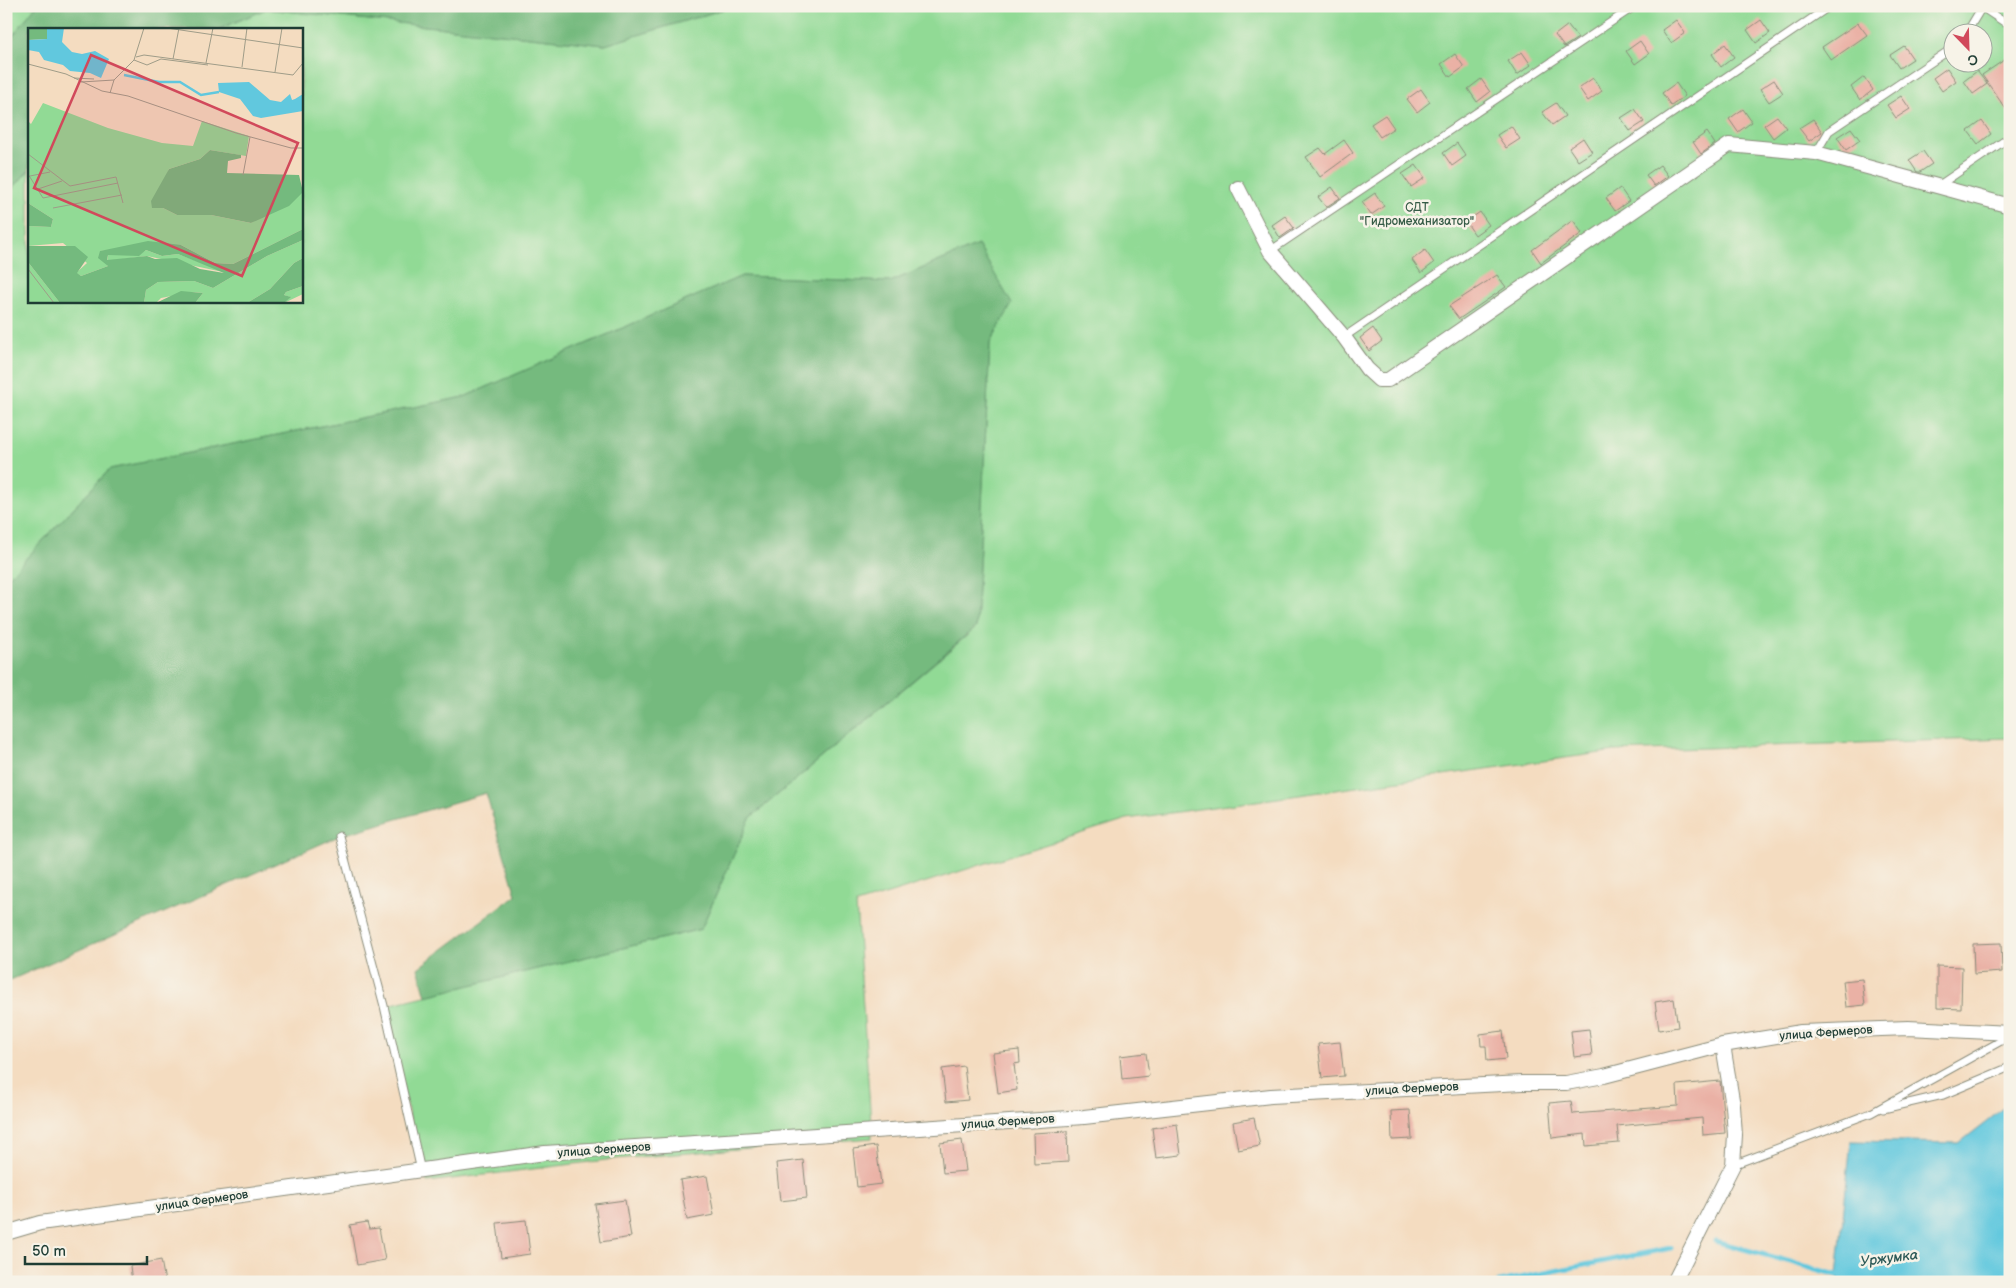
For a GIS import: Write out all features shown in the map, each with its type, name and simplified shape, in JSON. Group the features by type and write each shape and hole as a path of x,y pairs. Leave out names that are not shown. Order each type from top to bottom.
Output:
{"street":[{"path":"1238,188 1270,251 1344,337 1367,369 1379,380 1388,380 1729,145 1816,153 2010,206"},
{"name":"улица Фермеров","path":"6,1233 40,1223 545,1154 1084,1117 1271,1096 1522,1083 1566,1083 1604,1076 1723,1045 1801,1032 1908,1028 2010,1034"},
{"path":"1674,1282 1733,1165 1735,1135 1733,1106 1723,1045"}],"lane":[{"path":"1270,251 1635,6"},
{"path":"1344,337 1830,6"},
{"path":"1973,22 1981,7 2010,26"},
{"path":"1816,153 1830,131 1944,55"},
{"path":"1938,186 2010,137"},
{"path":"339,836 384,1006 421,1171"},
{"path":"1873,1111 2010,1034"},
{"path":"1733,1165 1873,1111 1943,1094 2010,1067"}],"green space":[{"path":"6,6 36,6 6,44"},
{"path":"36,6 734,6 605,45 266,9 221,28 28,28 28,171 6,196 6,44"},
{"name":"СДТ \"Гидромеханизатор\"","path":"734,6 2010,6 2010,738 1615,751 1127,819 856,904 872,1138 614,1159 427,1182 419,1157 384,1006 701,929 750,818 976,628 990,343 1011,304 978,245 890,282 742,276 464,397 110,469 6,580 6,196 28,171 28,302 302,302 302,28 221,28 266,9 605,45"},
{"path":"978,245 1012,304 990,343 976,627 750,818 701,929 426,996 418,968 516,895 486,793 339,836 6,982 6,580 110,469 464,397 742,276 890,282"}],"water":[{"path":"2010,1107 2010,1282 1840,1282 1837,1275 1851,1141 1959,1143 2004,1108"}],"building":[{"path":"1676,20 1685,33 1671,43 1662,30"},
{"path":"1761,20 1770,33 1756,43 1747,30"},
{"path":"1858,23 1867,35 1831,60 1822,47"},
{"path":"1568,25 1578,38 1564,47 1555,35"},
{"path":"1640,41 1649,54 1635,64 1626,51"},
{"path":"1725,44 1734,57 1721,67 1712,54"},
{"path":"1904,46 1913,59 1899,68 1890,55"},
{"path":"1522,52 1531,65 1517,75 1508,61"},
{"path":"1455,54 1464,67 1450,77 1441,64"},
{"path":"2010,56 2010,115 1982,75 1986,72 1994,72 1994,67"},
{"path":"1944,70 1944,72 1950,72 1956,81 1942,91 1933,78"},
{"path":"1978,72 1987,84 1973,94 1964,81"},
{"path":"1864,77 1873,90 1860,100 1851,87"},
{"path":"1593,78 1602,91 1588,101 1579,88"},
{"path":"1481,79 1490,92 1477,102 1468,89"},
{"path":"1774,80 1783,93 1769,102 1760,89"},
{"path":"1676,83 1685,96 1671,106 1662,93"},
{"path":"1421,89 1430,102 1417,112 1407,99"},
{"path":"1901,96 1910,109 1896,118 1887,105"},
{"path":"1556,103 1565,116 1552,125 1542,112"},
{"path":"1635,109 1644,122 1630,131 1621,118"},
{"path":"1743,109 1752,122 1738,132 1729,119"},
{"path":"1385,115 1394,128 1380,137 1371,124"},
{"path":"1777,116 1786,128 1773,138 1764,125"},
{"path":"1813,119 1822,132 1809,141 1799,128"},
{"path":"1982,121 1991,134 1978,144 1968,131"},
{"path":"1511,126 1520,139 1506,148 1497,135"},
{"path":"1851,128 1860,140 1846,150 1837,137"},
{"path":"1707,132 1715,144 1701,154 1693,142"},
{"path":"1583,138 1592,152 1578,161 1569,148"},
{"path":"1344,140 1353,153 1320,177 1306,157 1320,148 1325,154"},
{"path":"1457,143 1466,156 1452,166 1443,153"},
{"path":"1923,151 1932,164 1917,172 1909,160"},
{"path":"1416,165 1425,178 1411,187 1402,174"},
{"path":"1660,165 1668,176 1654,186 1646,175"},
{"path":"1332,187 1340,198 1326,207 1318,197"},
{"path":"1620,188 1629,201 1615,211 1606,198"},
{"path":"1375,193 1384,206 1371,215 1362,202"},
{"path":"1480,212 1489,225 1475,235 1466,222"},
{"path":"1285,216 1294,228 1280,238 1272,225"},
{"path":"1573,220 1582,233 1541,263 1532,250"},
{"path":"1425,250 1434,263 1421,273 1412,260"},
{"path":"1497,275 1506,287 1459,319 1449,306"},
{"path":"1373,328 1382,341 1369,351 1360,338"},
{"path":"2001,943 2002,972 1974,974 1973,944"},
{"path":"1937,966 1962,967 1961,1009 1937,1008"},
{"path":"1862,979 1865,1005 1846,1007 1843,981"},
{"path":"1674,999 1678,1027 1659,1030 1655,1002"},
{"path":"1589,1029 1592,1055 1574,1057 1571,1031"},
{"path":"1503,1031 1506,1059 1487,1061 1486,1046 1481,1046 1480,1034"},
{"path":"1340,1042 1344,1076 1322,1078 1318,1044"},
{"path":"1019,1050 1020,1063 1014,1064 1017,1090 998,1093 993,1053"},
{"path":"1146,1053 1149,1076 1122,1079 1120,1056"},
{"path":"964,1066 968,1100 946,1102 942,1069"},
{"path":"1720,1081 1725,1133 1703,1135 1702,1118 1617,1126 1619,1143 1586,1146 1585,1134 1552,1138 1549,1103 1571,1101 1573,1114 1678,1106 1677,1085"},
{"path":"1410,1110 1412,1139 1392,1140 1391,1111"},
{"path":"1254,1118 1260,1146 1238,1150 1233,1122"},
{"path":"1177,1124 1181,1155 1156,1158 1152,1128"},
{"path":"1067,1131 1068,1162 1034,1164 1033,1133"},
{"path":"962,1140 966,1171 943,1173 940,1143"},
{"path":"876,1146 881,1184 857,1187 853,1149"},
{"path":"803,1160 807,1198 780,1201 776,1163"},
{"path":"707,1176 714,1215 687,1220 680,1180"},
{"path":"625,1200 631,1237 601,1242 595,1204"},
{"path":"526,1220 530,1254 501,1258 497,1223"},
{"path":"367,1222 369,1229 379,1228 385,1260 357,1265 350,1225"},
{"path":"161,1260 165,1282 132,1282 130,1266"}],"waterway":[{"name":"Уржумка","path":"1715,1241 1837,1275 1843,1275"},
{"name":"Уржумка","path":"1499,1282 1671,1248"}]}
